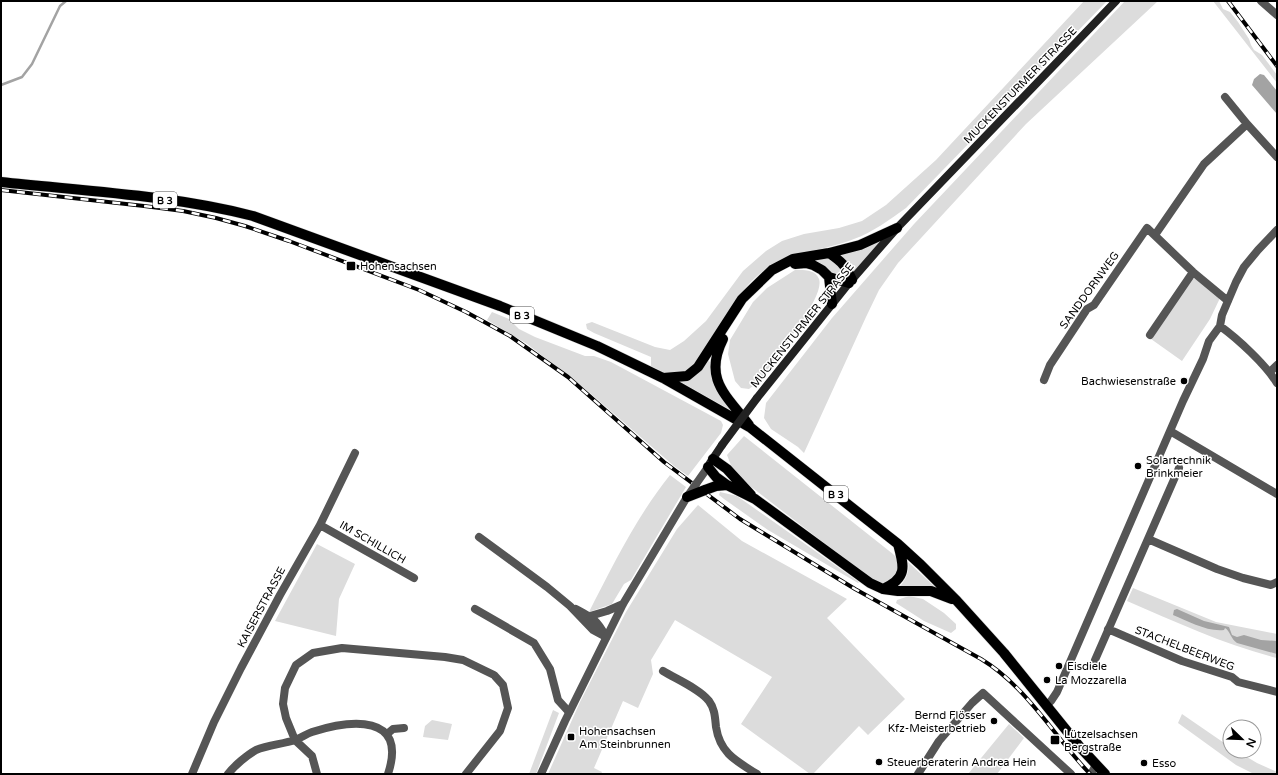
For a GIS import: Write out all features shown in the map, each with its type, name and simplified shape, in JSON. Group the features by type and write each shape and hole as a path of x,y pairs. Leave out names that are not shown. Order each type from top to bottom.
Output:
{"main road":[{"name":"MUCKENSTURMER STRASSE","path":"710,463 757,398 832,304 897,228 1116,1"},
{"name":"B 3","path":"1,182 157,198 220,207 253,216 500,306 597,346 663,378 751,428 898,544 957,601 1004,653 1097,771"},
{"path":"663,378 687,376 698,367 742,299 772,270 793,259 829,253 860,245 897,228"},
{"path":"751,428 725,396 715,372 716,355 725,335 745,303 755,291 782,269 791,265 806,263 822,270 829,277 851,282 847,269 841,261 829,253"},
{"path":"829,277 832,304"},
{"path":"710,463 716,477 727,485 755,499 870,584 898,591 931,591 957,601"},
{"path":"710,463 727,469 755,499"},
{"path":"687,497 716,486 727,485"},
{"path":"883,588 898,580 903,570 903,561 898,544"}],"street":[{"path":"1261,1 1277,15"},
{"path":"1225,97 1277,157"},
{"path":"1228,301 1193,272 1155,235 1204,164 1247,124"},
{"name":"SANDDORNWEG","path":"1044,380 1050,364 1087,309 1094,305 1147,228 1155,235"},
{"path":"1046,706 1057,692 1170,431 1203,359 1209,341 1220,326 1222,315 1244,267 1277,230"},
{"path":"1150,335 1193,272"},
{"path":"1220,326 1270,372 1277,383"},
{"path":"1270,372 1277,365"},
{"path":"1170,431 1277,494"},
{"name":"KAISERSTRASSE","path":"192,774 214,722 280,595 320,525 355,453"},
{"name":"MUCKENSTURMER STRASSE","path":"541,774 569,712 623,604 687,497 710,463"},
{"path":"1095,660 1179,468"},
{"name":"IM SCHILLICH","path":"320,525 414,578"},
{"path":"478,537 547,587 570,606 593,630 606,636"},
{"path":"1148,538 1217,569 1271,585 1277,582"},
{"path":"590,616 623,604"},
{"path":"570,606 590,616 599,623 606,636"},
{"path":"475,609 534,643 550,668 558,700 569,712"},
{"name":"STACHELBEERWEG","path":"1108,629 1182,661 1232,677 1238,682 1277,692"},
{"path":"317,774 312,756 295,740 286,718 283,704 284,688 296,665 313,653 342,648 457,658 494,675 503,685 508,708 500,731 466,774"},
{"path":"663,671 702,693 709,700 713,707 722,747 733,758 757,774"},
{"path":"918,774 939,741 978,696 983,693 1071,774"},
{"path":"228,774 233,768 256,750 295,740 311,732 356,724 369,724 379,728 387,734 390,741 392,758 388,774"},
{"path":"387,734 393,729 404,728"}],"shaded area":[{"path":"1084,1 1107,1 906,208 868,233 841,243 790,257 778,262 756,277 740,294 705,352 686,371 665,373 651,366 651,357 587,329 586,324 592,322 655,347 670,350 684,341 706,321 743,271 766,251 782,241 804,234 839,228 862,221 886,205 936,160"},
{"path":"1125,1 1158,1 1026,124 898,263 879,290 804,453 798,447 771,429 764,418 766,403 832,318 914,224"},
{"path":"1213,1 1219,1 1223,9 1230,12 1238,22 1254,50 1262,55 1277,75 1277,83"},
{"path":"1260,74 1264,75 1277,91 1277,114 1252,85 1254,79"},
{"path":"882,239 853,274 837,255"},
{"path":"828,258 838,266 844,276 828,271 808,260"},
{"path":"795,270 815,273 819,279 819,286 816,296 803,320 763,376 749,389 741,388 735,381 728,354 730,340 753,302 767,288"},
{"path":"1197,278 1220,298 1210,319 1182,361 1151,339 1191,279"},
{"path":"492,312 509,319 519,329 535,337 585,356 594,356 611,362 721,421 723,425 721,433 688,476 674,466 584,388 527,344 487,320"},
{"path":"708,361 711,362 713,384 716,390 734,412 679,381 696,374"},
{"path":"744,436 893,554 899,560 899,573 888,583 882,583 871,579 750,486 732,468 727,455"},
{"path":"670,475 686,487 631,580 624,584 612,604 589,612 636,524"},
{"path":"720,492 737,496 859,582 858,583 768,530 724,499 719,495"},
{"path":"698,505 742,541 847,599 827,618 905,699 868,735 859,726 813,774 810,774 741,724 772,677 675,620 651,660 653,674 638,708 623,701 594,768 602,772 601,774 548,774 580,702 626,612 677,529"},
{"path":"317,544 355,564 339,599 336,636 275,621"},
{"path":"908,562 936,588 898,589 906,576"},
{"path":"1133,588 1216,622 1277,634 1277,658 1220,640 1127,601"},
{"path":"909,596 923,599 944,613 956,624 956,629 951,633 924,621 896,603 897,600"},
{"path":"1177,609 1204,621 1229,627 1232,635 1237,637 1244,635 1261,640 1277,641 1277,654 1237,643 1225,628 1224,630 1218,630 1204,628 1173,615 1174,610"},
{"path":"553,710 559,713 536,774 529,774"},
{"path":"1182,714 1222,742 1222,755 1178,723"},
{"path":"432,720 452,724 448,740 423,737 425,726"},
{"path":"1009,724 1024,738 997,774 968,774"},
{"path":"1228,759 1250,759 1277,772 1277,774 1254,774"}],"waterway":[{"path":"1,85 22,77 32,64 60,6 66,1"}],"railway":[{"path":"1228,1 1277,66"},
{"path":"1,190 183,211 216,218 289,241 419,290 466,312 510,336 568,377 664,462 740,519 855,589 981,659 997,670 1026,697 1090,774"}],"place":[{"name":"Hohensachsen","path":"351,266"},
{"name":"Bachwiesenstraße","path":"1184,381"},
{"name":"Solartechnik Brinkmeier","path":"1138,466"},
{"name":"Eisdiele","path":"1059,666"},
{"name":"La Mozzarella","path":"1047,680"},
{"name":"Bernd Flösser Kfz-Meisterbetrieb","path":"994,721"},
{"name":"Hohensachsen Am Steinbrunnen","path":"571,737"},
{"name":"Lützelsachsen Bergstraße","path":"1055,740"},
{"name":"Steuerberaterin Andrea Hein","path":"879,762"},
{"name":"Esso","path":"1144,763"}]}
